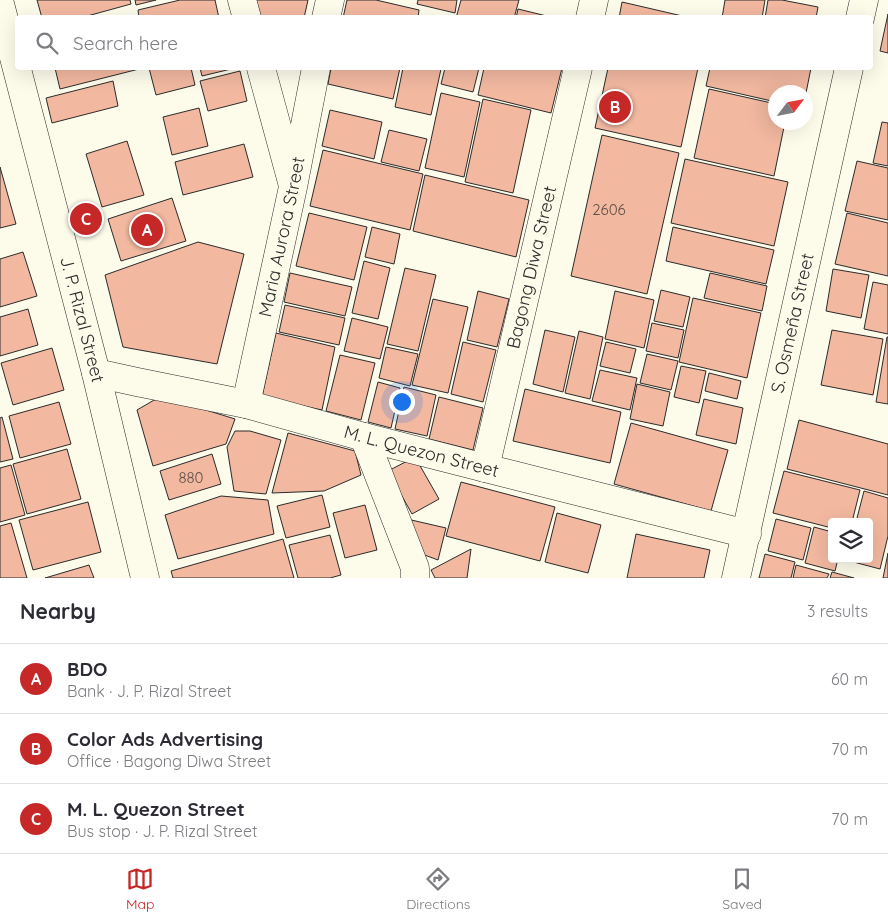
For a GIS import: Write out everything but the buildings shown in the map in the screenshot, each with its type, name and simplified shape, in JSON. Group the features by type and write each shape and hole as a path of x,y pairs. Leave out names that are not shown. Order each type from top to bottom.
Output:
{"street":[{"path":"242,0 246,15"},
{"path":"327,15 330,0"},
{"path":"591,15 594,0"},
{"path":"861,15 864,0"},
{"name":"J. P. Rizal Street","path":"1,9 15,63"},
{"name":"J. P. Rizal Street","path":"17,70 96,373 145,578"},
{"path":"262,70 293,187"},
{"name":"Maria Aurora Street","path":"246,404 293,187 316,70"},
{"name":"Bagong Diwa Street","path":"485,468 578,70"},
{"name":"S. Osmeña Street","path":"736,578 849,70"},
{"name":"M. L. Quezon Street","path":"96,373 246,404 364,437 746,534"},
{"path":"364,437 415,568 415,578"}],"place":[{"name":"Color Ads Advertising","path":"615,107"},
{"name":"M. L. Quezon Street","path":"86,219"},
{"name":"BDO","path":"147,230"}]}
